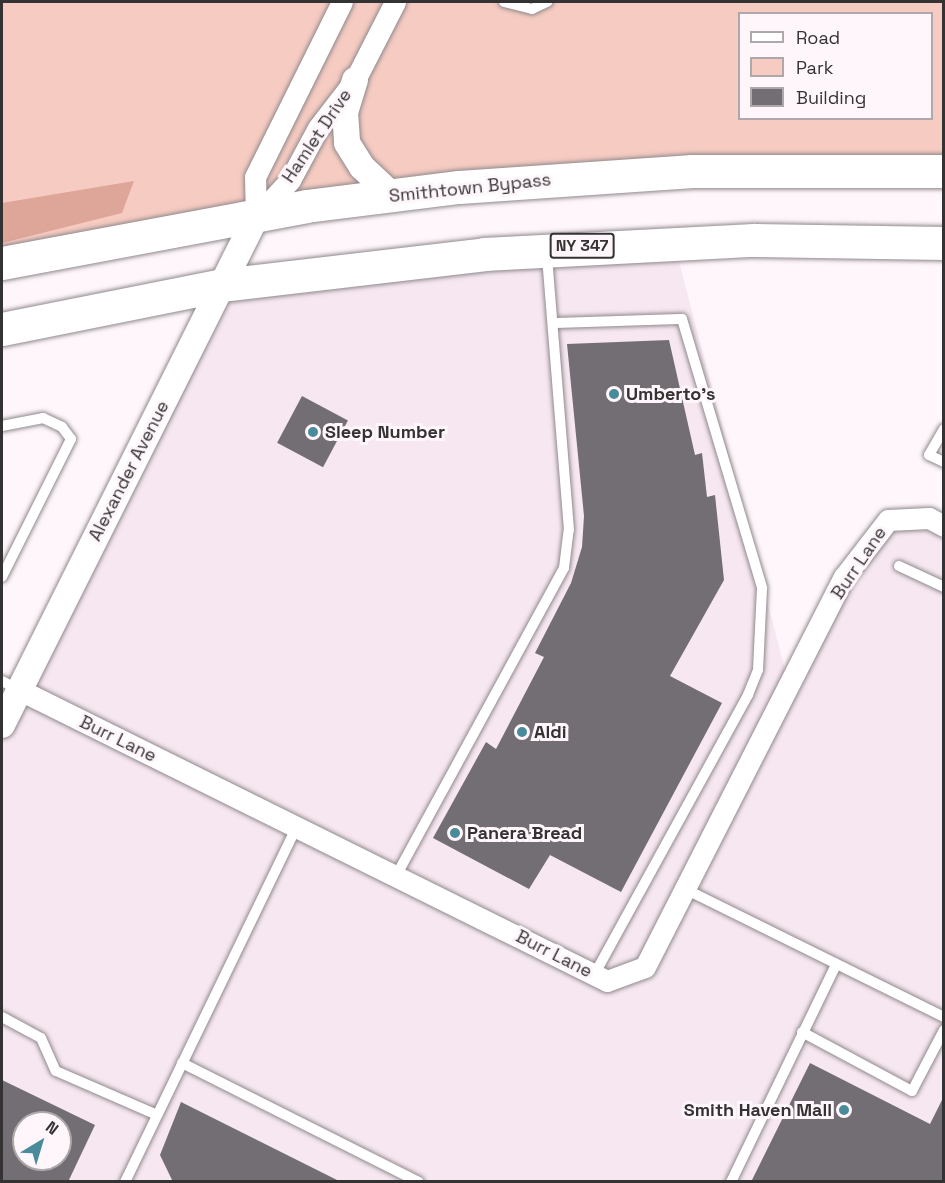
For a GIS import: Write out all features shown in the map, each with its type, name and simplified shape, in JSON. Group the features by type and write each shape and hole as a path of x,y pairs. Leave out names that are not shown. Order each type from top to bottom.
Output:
{"highway":[{"name":"Smithtown Bypass","path":"2,263 256,217 393,196 681,172 944,171"},
{"name":"NY 347","path":"2,329 222,285 546,248 754,240 944,243"}],"street":[{"name":"Hamlet Drive","path":"256,217 255,177 342,2"},
{"name":"Hamlet Drive","path":"256,217 290,180 318,128 355,80 395,2"},
{"path":"355,80 345,112 347,143 362,167 393,196"},
{"name":"Alexander Avenue","path":"2,725 10,685 256,217"},
{"name":"Burr Lane","path":"10,685 607,981 645,967 844,577 888,520 929,518 944,526"}],"lane":[{"path":"504,2 532,9 547,2"},
{"path":"396,876 564,568 569,530 546,248"},
{"path":"553,323 682,319 762,588 758,670 748,695 594,975"},
{"path":"2,426 44,418 62,427 71,439 2,577"},
{"path":"944,429 929,454 944,462"},
{"path":"899,566 944,587"},
{"path":"125,1182 296,828"},
{"path":"685,889 944,1017"},
{"path":"731,1182 836,964"},
{"path":"2,1017 41,1038 56,1071 157,1115"},
{"path":"802,1032 912,1091 944,1030"},
{"path":"182,1063 419,1182"}],"shaded area":[{"path":"134,181 122,213 2,243 2,203"},
{"path":"674,242 789,685 888,520 943,526 943,1181 2,1181 2,725 32,696 222,285"}],"green space":[{"path":"2,2 943,2 943,178 547,174 2,260"}],"building":[{"path":"669,340 695,455 702,453 707,497 715,495 724,580 670,676 722,703 621,892 550,855 529,889 433,838 486,742 496,749 544,657 535,653 571,583 582,547 584,516 567,344"},
{"name":"Sleep Number","path":"302,396 348,420 323,467 277,443"},
{"name":"Smith Haven Mall","path":"810,1063 930,1124 944,1096 944,1182 751,1182"},
{"path":"2,1080 66,1111 12,1111 12,1171 72,1171 72,1114 95,1125 68,1182 2,1182"},
{"path":"181,1102 341,1182 173,1182 160,1155"}],"place":[{"name":"Umberto's","path":"614,394"},
{"name":"Sleep Number","path":"313,432"},
{"name":"Aldi","path":"522,732"},
{"name":"Panera Bread","path":"455,833"},
{"name":"Smith Haven Mall","path":"844,1110"}]}
